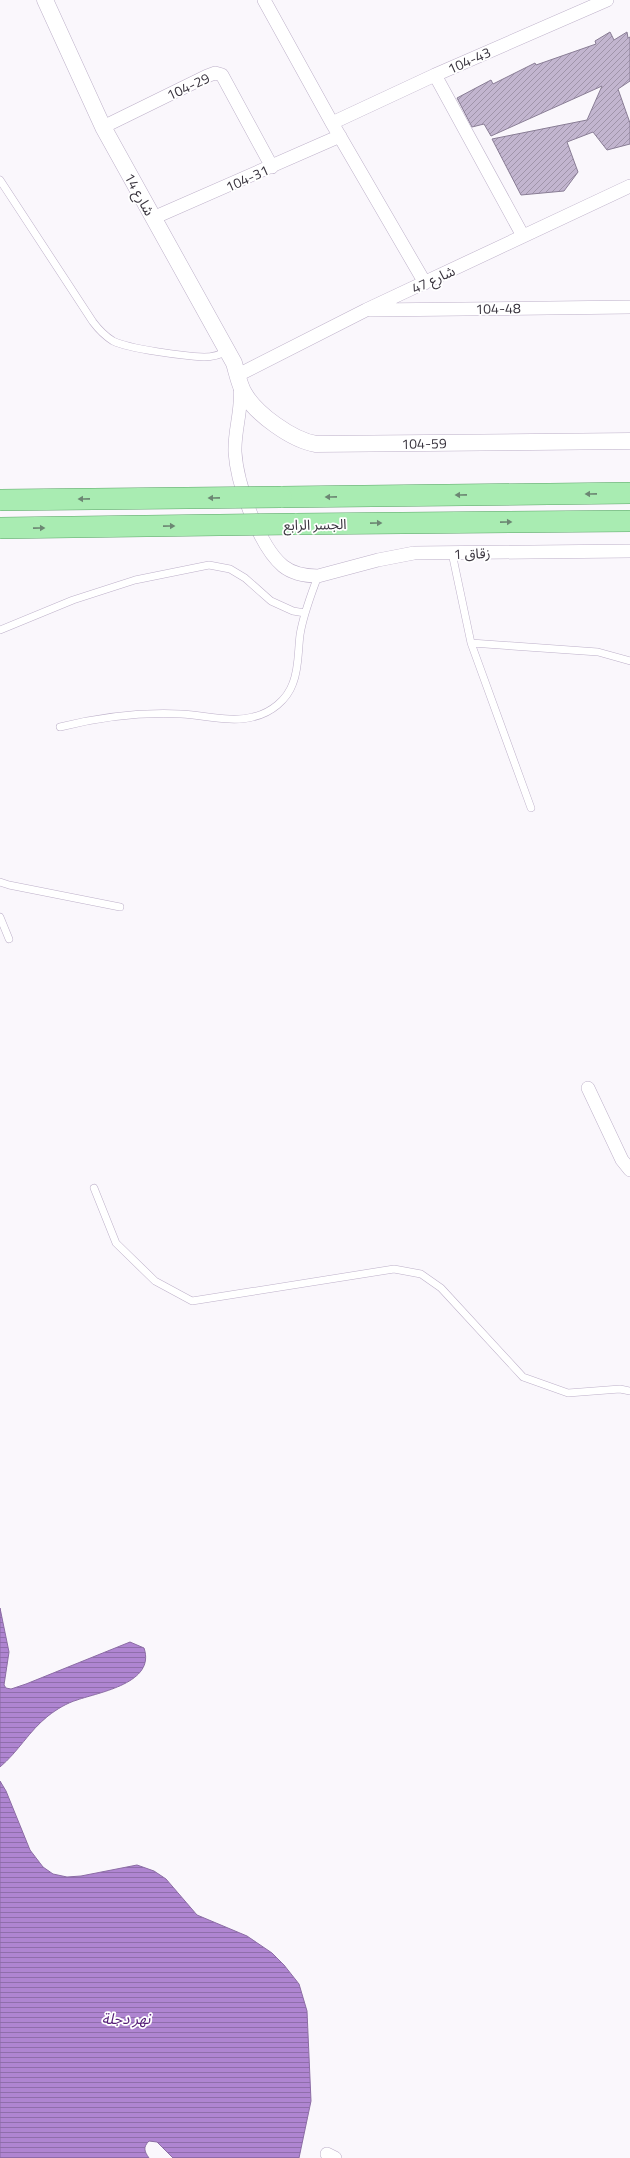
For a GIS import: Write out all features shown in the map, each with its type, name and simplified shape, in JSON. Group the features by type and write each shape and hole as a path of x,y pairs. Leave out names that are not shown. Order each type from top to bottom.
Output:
{"main road":[{"name":"الجسر الرابع","path":"0,500 630,493"},
{"name":"الجسر الرابع","path":"0,528 630,521"}],"street":[{"name":"شارع 14","path":"45,0 103,127 227,351 239,380"},
{"path":"264,0 332,123 425,283"},
{"name":"104-43","path":"332,123 435,75 607,0"},
{"name":"104-29","path":"103,127 207,76 214,73 222,74 272,167"},
{"path":"435,75 523,236"},
{"name":"104-31","path":"153,218 340,136"},
{"name":"شارع 47","path":"239,380 366,310 630,186"},
{"name":"104-48","path":"366,310 630,307"},
{"path":"239,380 241,396 235,451 236,466 244,496 257,526 278,561 296,573 318,576"},
{"name":"104-59","path":"239,380 252,402 283,430 302,441 316,444 630,441"},
{"name":"زقاق 1","path":"318,576 396,556 414,554 630,551"},
{"path":"588,1088 622,1160 630,1170"}],"lane":[{"path":"0,180 93,322 106,336 113,341 130,347 204,357 220,355 227,351"},
{"path":"452,553 471,643 531,808"},
{"path":"0,630 73,600 135,580 209,565 220,566 234,571 271,602 282,607 305,613"},
{"path":"60,727 109,716 134,714 184,714 239,719 253,718 266,713 282,700 294,682 305,613 318,576"},
{"path":"471,643 598,652 630,660"},
{"path":"0,882 120,907"},
{"path":"0,917 9,939"},
{"path":"94,1188 116,1242 155,1281 192,1301 394,1269 421,1274 441,1288 523,1377 568,1392 620,1389 630,1391"}],"water":[{"path":"0,1608 9,1652 4,1685 6,1688 11,1689 26,1684 130,1642 144,1648 146,1660 142,1670 134,1678 124,1684 73,1701 51,1713 35,1728 0,1767"},
{"name":"نهر دجلة","path":"0,1781 6,1791 30,1850 43,1867 53,1874 67,1877 81,1876 137,1865 154,1871 166,1879 197,1915 247,1936 272,1953 284,1965 299,1984 307,2011 311,2101 299,2158 173,2158 157,2142 149,2141 145,2149 149,2158 0,2158"}],"building":[{"path":"610,32 614,40 627,32 628,38 630,37 630,81 618,89 630,123 630,144 607,150 593,132 567,142 578,172 564,191 521,195 492,139 587,120 602,86 491,136 484,124 472,127 457,98 491,80 493,84 535,63 536,65 596,44 595,41"}]}
